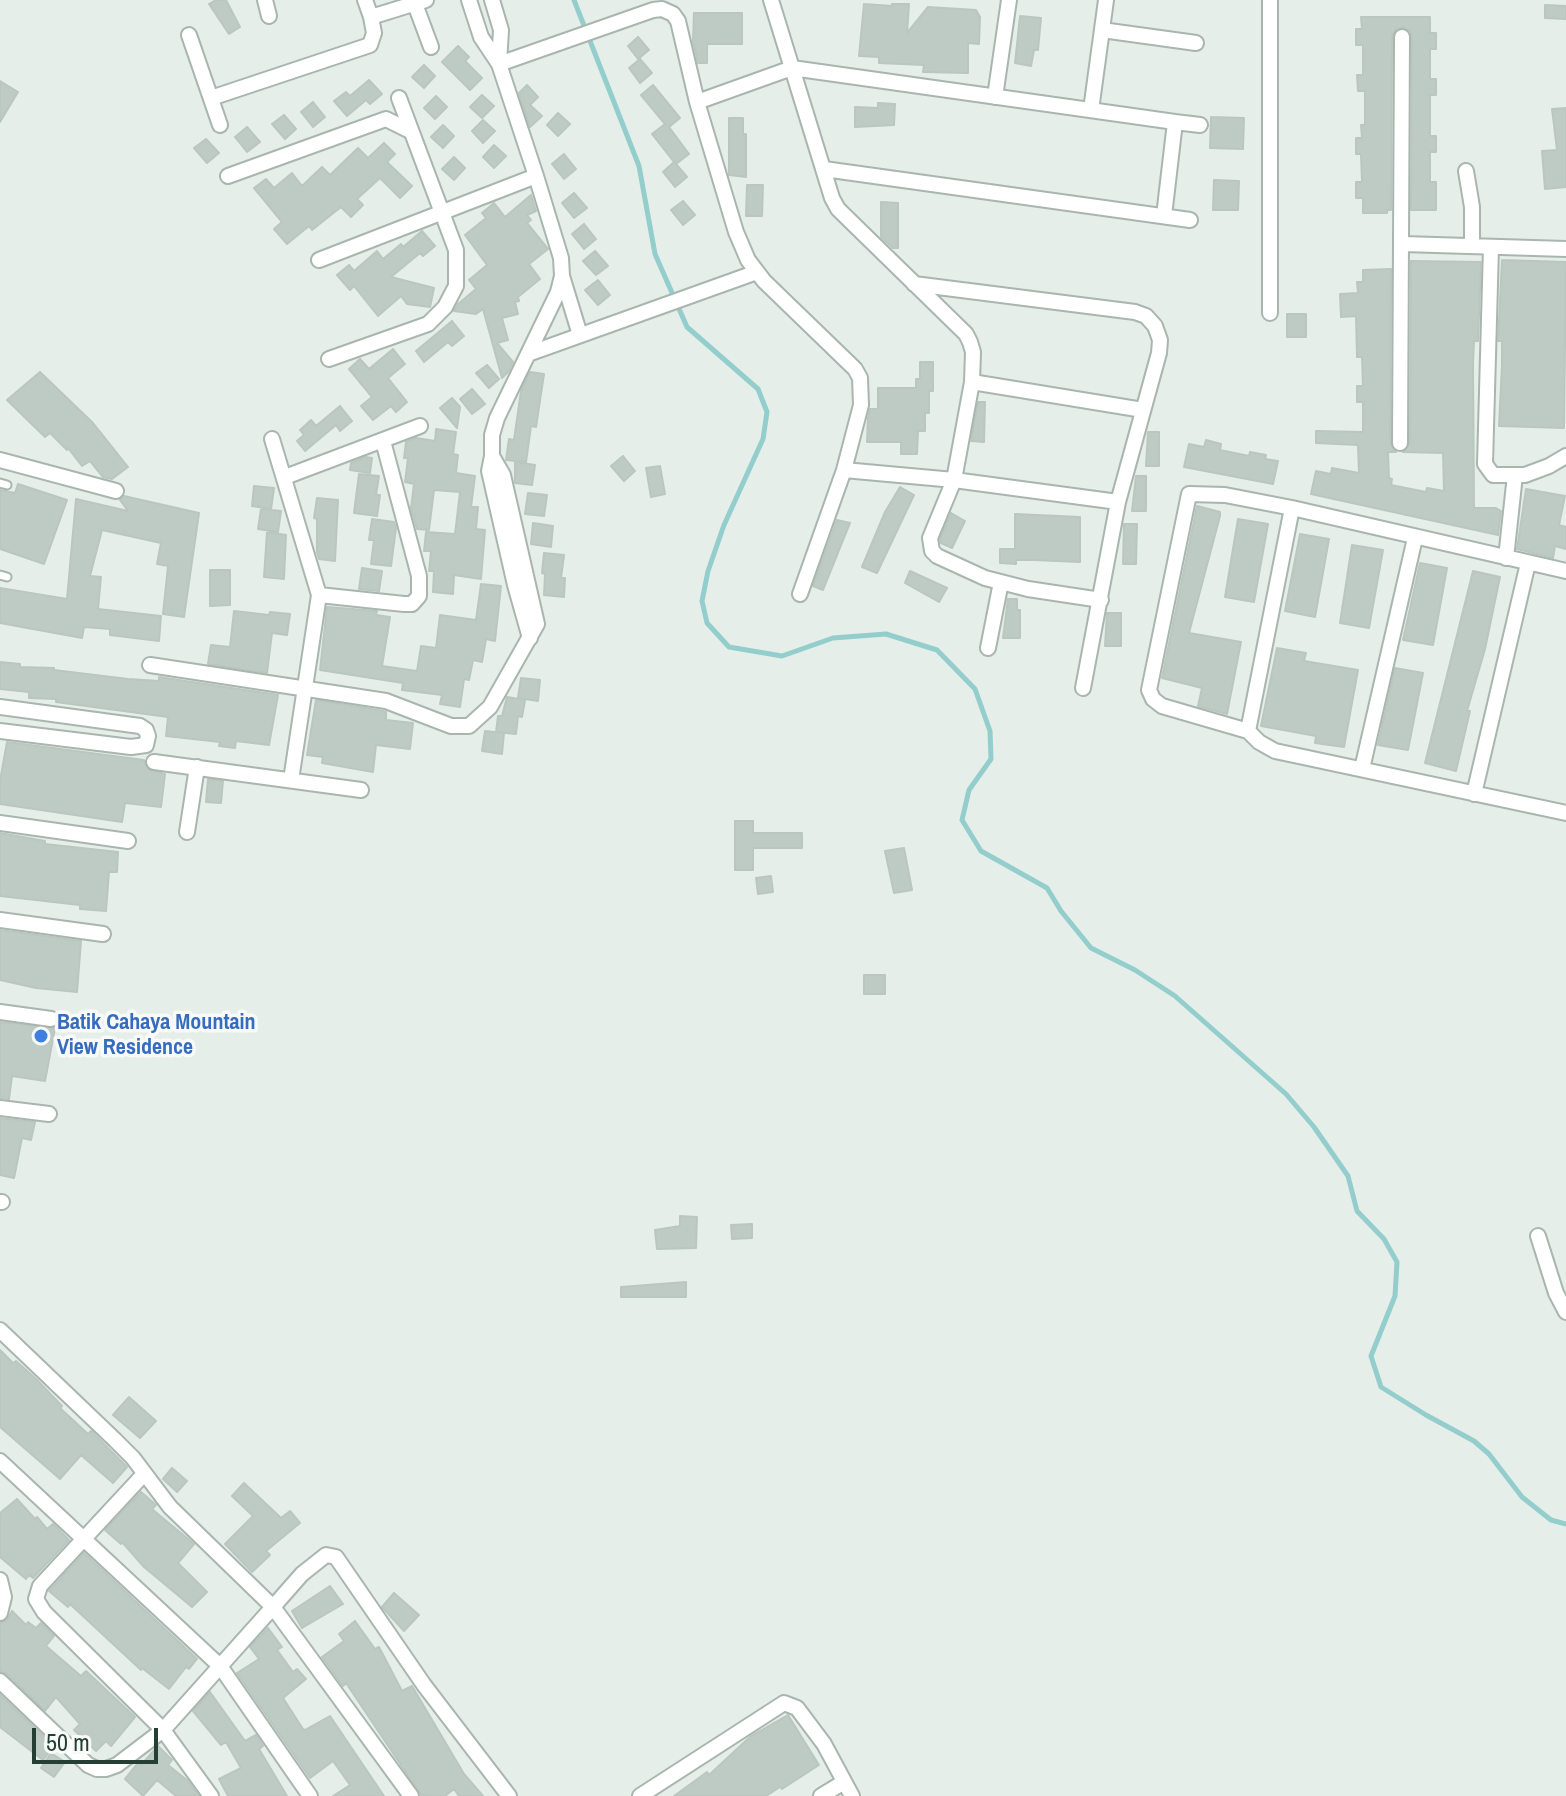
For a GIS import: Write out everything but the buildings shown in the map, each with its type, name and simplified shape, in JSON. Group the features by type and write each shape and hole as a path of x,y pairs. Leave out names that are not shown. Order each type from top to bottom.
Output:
{"street":[{"path":"265,0 269,16"},
{"path":"211,98 370,45 374,38 365,0"},
{"path":"469,0 481,37 499,64 561,258 562,276 580,335"},
{"path":"492,0 501,30 499,64"},
{"path":"771,0 832,198 847,221 966,334 973,352 972,382 954,480 930,538 932,551 985,578 1028,589 1101,600"},
{"path":"995,97 1009,0"},
{"path":"1091,110 1106,0"},
{"path":"1270,0 1270,313"},
{"path":"371,17 421,2 431,47"},
{"path":"499,64 662,4 678,21 697,102 736,232 757,272 855,369 860,378 861,405 844,470 800,594"},
{"path":"1102,30 1196,43"},
{"path":"189,35 220,125"},
{"path":"1400,443 1402,37"},
{"path":"697,102 792,68 1200,125"},
{"path":"329,359 412,332 438,316 452,296 458,276 456,250 399,98"},
{"path":"228,176 386,119 410,131"},
{"path":"1164,216 1175,122"},
{"path":"824,169 1190,220"},
{"path":"1466,171 1472,207 1472,246"},
{"path":"319,260 536,176"},
{"path":"1403,244 1566,249"},
{"path":"1491,247 1485,464 1493,475 1515,475 1538,471 1566,456"},
{"path":"528,354 757,272"},
{"path":"150,665 386,701 451,726 462,727 477,720 490,707 536,629 536,613 503,475 492,456 492,435 497,418 558,292 562,276"},
{"path":"914,284 1135,312 1146,316 1155,326 1160,340 1118,502 1083,688"},
{"path":"972,382 1143,410"},
{"path":"285,477 420,426"},
{"path":"272,439 319,595 291,780"},
{"path":"319,595 404,604 412,604 419,596 419,576 383,441"},
{"path":"0,460 116,491"},
{"path":"844,470 954,480 1118,502"},
{"path":"1506,558 1515,475"},
{"path":"1566,571 1292,508 1225,495 1189,494 1149,690 1153,699 1162,706 1248,731 1275,751 1566,813"},
{"path":"1248,731 1292,508"},
{"path":"1362,769 1415,538"},
{"path":"1474,794 1528,563"},
{"path":"988,648 1001,582"},
{"path":"0,707 140,726 148,736 146,745 131,747 0,731"},
{"path":"154,762 361,790"},
{"path":"187,832 197,767"},
{"path":"0,823 128,841"},
{"path":"0,920 103,934"},
{"path":"0,1012 51,1019"},
{"path":"0,1108 49,1114"},
{"path":"1538,1236 1556,1293 1566,1312"},
{"path":"0,1330 115,1440 170,1507 273,1607 411,1796"},
{"path":"0,1461 220,1666 310,1796"},
{"path":"144,1474 40,1586 36,1593 38,1604 163,1730 211,1796"},
{"path":"0,1681 88,1765 97,1769 117,1765 163,1730 319,1557 331,1554 424,1685 509,1796"},
{"path":"0,1580 4,1597 0,1613"},
{"path":"640,1796 784,1703 797,1708 824,1744 852,1796"},
{"path":"821,1796 844,1782"}],"waterway":[{"path":"574,0 639,166 655,254 687,327 758,389 767,412 763,439 724,525 708,571 702,601 707,623 729,647 782,656 833,638 886,634 937,650 975,689 990,731 991,759 969,790 962,820 981,851 1047,888 1091,948 1135,970 1175,996 1286,1094 1314,1127 1348,1176 1357,1211 1384,1239 1397,1262 1395,1296 1371,1356 1381,1387 1474,1441 1489,1454 1522,1497 1551,1520 1566,1524"}],"place":[{"name":"Batik Cahaya Mountain View Residence","path":"41,1036"}]}
